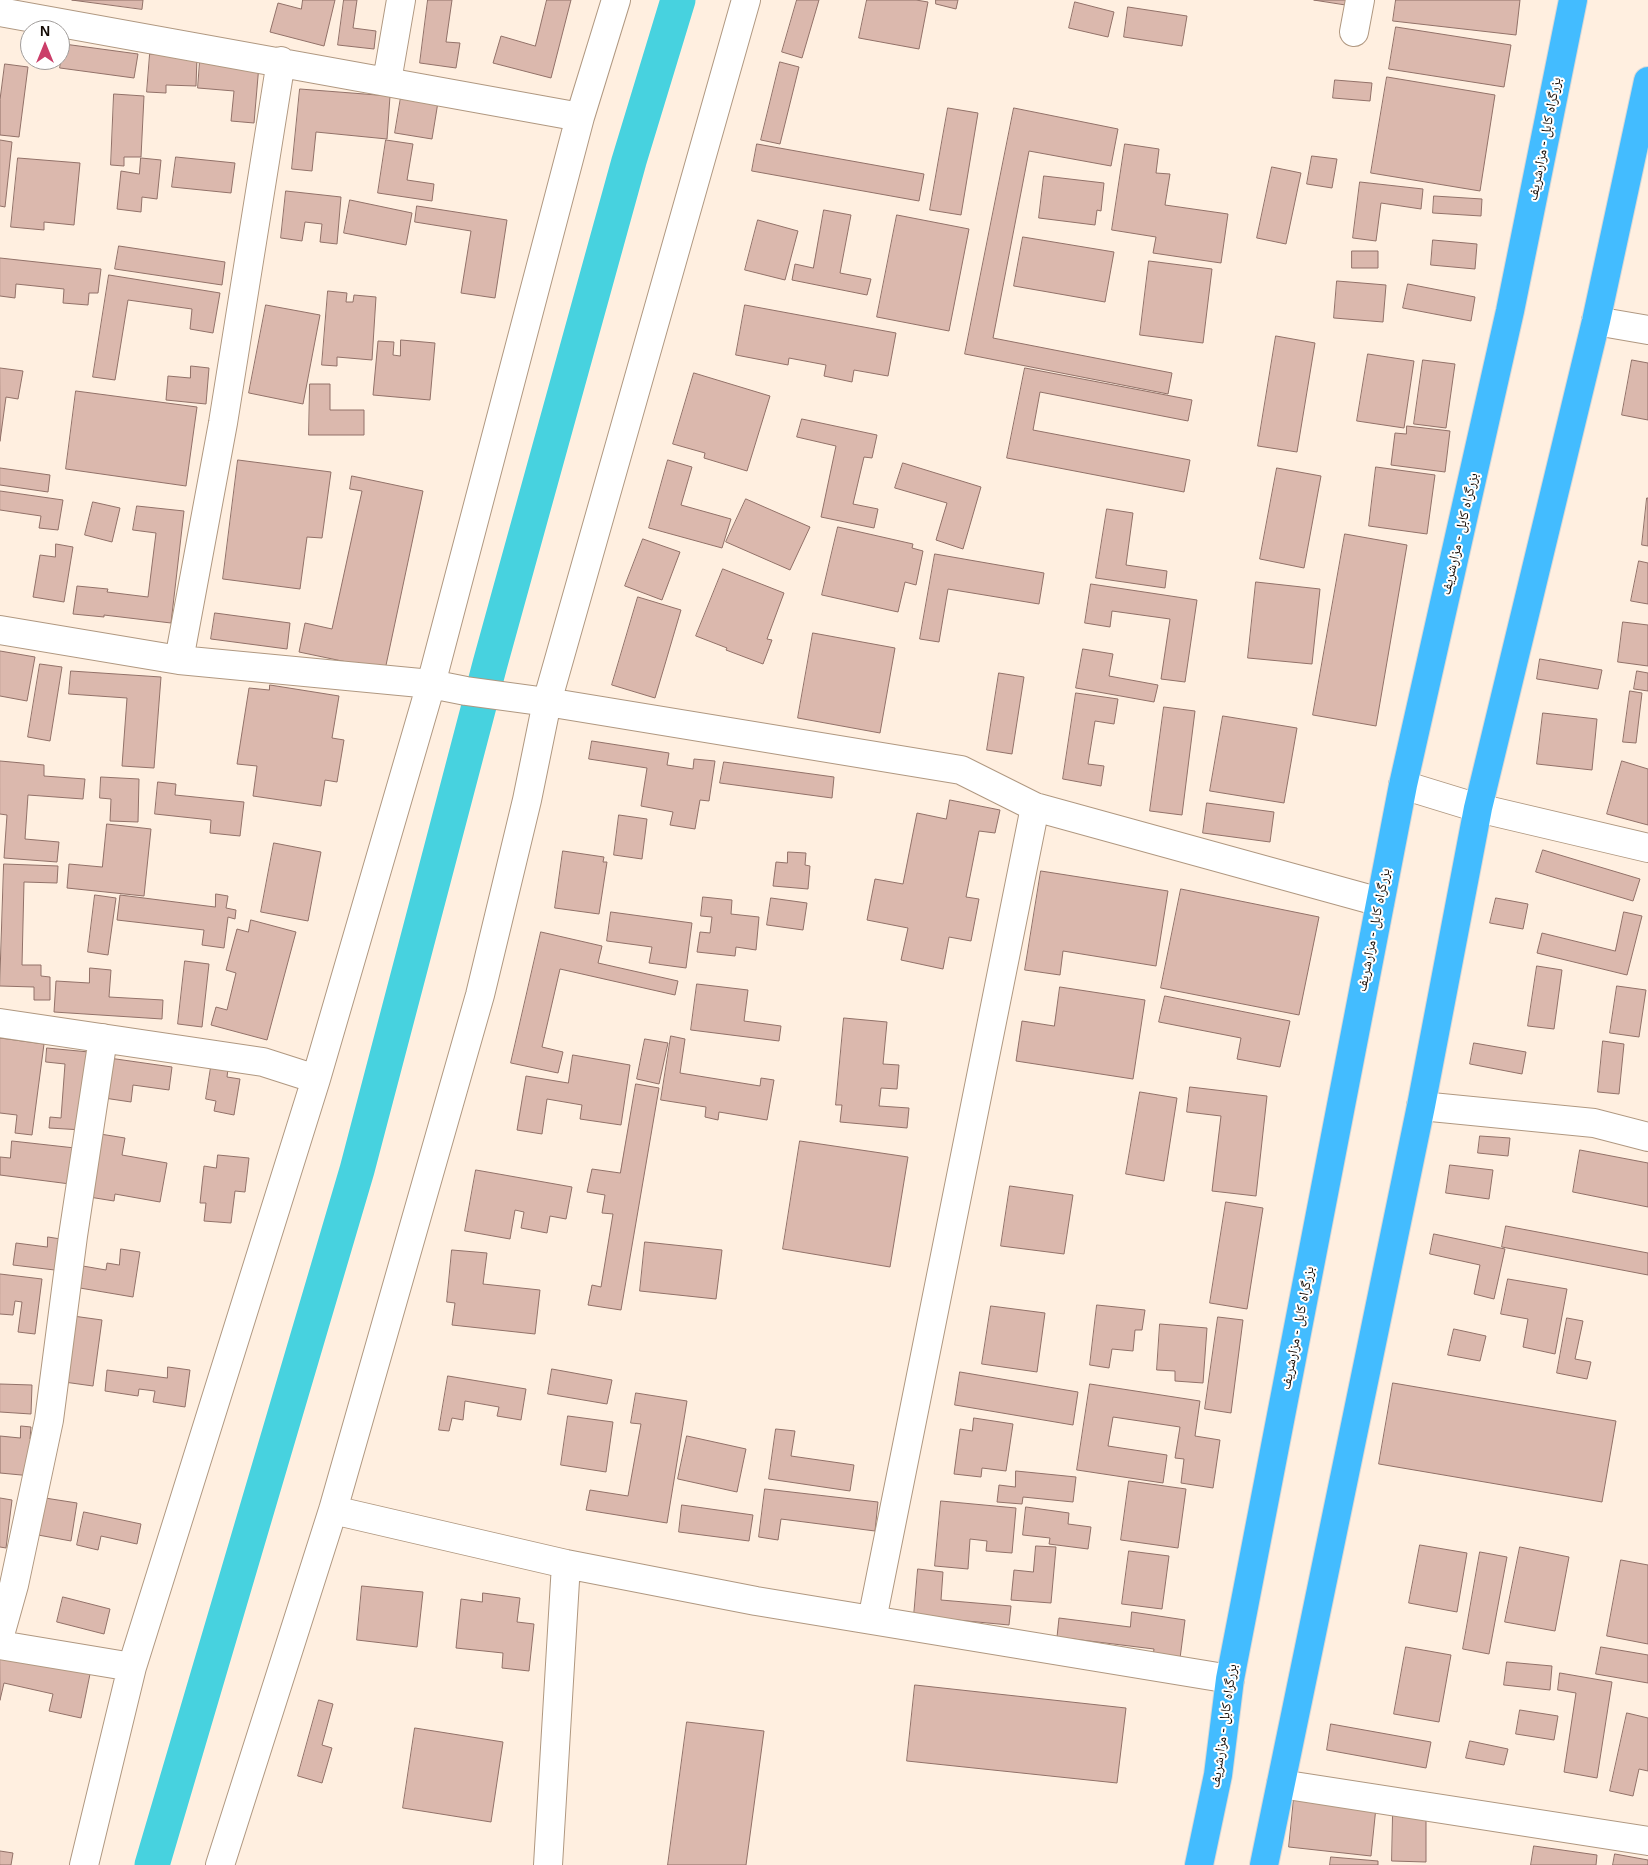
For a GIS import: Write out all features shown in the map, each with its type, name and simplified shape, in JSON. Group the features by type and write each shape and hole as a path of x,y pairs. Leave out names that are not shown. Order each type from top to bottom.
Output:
{"highway":[{"name":"بزرگراه کابل - مزارشریف","path":"1199,1865 1218,1775 1230,1679 1403,785 1510,311 1574,0"},
{"path":"1264,1865 1421,1106 1478,808 1596,321 1648,82"}],"street":[{"path":"387,81 401,0"},
{"path":"84,1865 132,1668 316,1079 431,684 580,117 616,0"},
{"path":"220,1865 333,1510 480,995 527,800 548,702 746,0"},
{"path":"1354,32 1360,0"},
{"path":"0,12 580,117"},
{"path":"179,660 223,423 281,62"},
{"path":"1596,321 1648,330"},
{"path":"0,630 179,660 431,684 466,692 511,696 962,770 1035,807 1380,902"},
{"path":"1403,785 1478,808 1648,848"},
{"path":"872,1620 1035,807"},
{"path":"0,1023 263,1062 316,1079"},
{"path":"0,1635 14,1585 49,1420 72,1246 103,1038"},
{"path":"1421,1106 1594,1123 1648,1137"},
{"path":"333,1510 566,1564 756,1601 1230,1679"},
{"path":"548,1865 566,1564"},
{"path":"0,1645 132,1668"},
{"path":"1281,1784 1648,1841"}],"building":[{"path":"72,0 143,0 142,9"},
{"path":"303,0 335,0 324,46 270,32 278,3 301,9"},
{"path":"344,0 357,0 353,28 376,31 374,49 338,45"},
{"path":"428,0 452,0 446,42 460,43 456,68 420,63"},
{"path":"547,0 571,0 551,78 493,63 501,36 535,46"},
{"path":"797,0 819,0 802,58 782,52"},
{"path":"867,0 916,0 928,2 919,49 859,38"},
{"path":"936,0 958,0 956,9 936,4"},
{"path":"1314,0 1348,0 1348,5"},
{"path":"1396,0 1520,0 1516,35 1393,21"},
{"path":"1075,2 1114,12 1108,37 1069,28"},
{"path":"1128,7 1187,16 1182,46 1124,37"},
{"path":"1396,27 1511,45 1504,87 1389,69"},
{"path":"70,45 138,54 134,78 70,69"},
{"path":"150,54 197,57 196,86 166,85 166,93 147,92"},
{"path":"200,61 259,65 254,123 231,121 234,91 198,88"},
{"path":"780,62 799,67 780,144 761,140"},
{"path":"5,64 20,66 20,70 28,70 19,137 0,135 0,100"},
{"path":"1387,77 1495,95 1480,191 1371,173"},
{"path":"1335,80 1372,83 1370,101 1333,98"},
{"path":"300,89 390,96 387,139 316,132 312,171 292,169"},
{"path":"114,94 144,96 141,157 124,157 124,166 111,165"},
{"path":"401,97 438,102 432,139 395,133"},
{"path":"948,108 978,113 961,215 930,210"},
{"path":"1014,108 1118,129 1111,166 1029,151 993,338 1172,373 1168,394 965,354"},
{"path":"0,140 12,142 5,207 0,206"},
{"path":"386,140 413,144 407,180 434,184 432,201 378,193"},
{"path":"757,144 924,174 919,201 752,171"},
{"path":"1125,144 1159,149 1156,173 1170,174 1165,205 1228,214 1221,263 1153,253 1156,237 1112,230"},
{"path":"1312,156 1337,159 1332,188 1307,184"},
{"path":"176,157 235,163 231,193 172,187"},
{"path":"18,158 80,163 74,225 44,222 44,230 11,227"},
{"path":"141,158 161,160 157,199 142,197 141,212 117,209 121,171 139,174"},
{"path":"1272,167 1301,173 1286,244 1257,238"},
{"path":"1044,176 1104,183 1101,211 1097,210 1095,225 1039,218"},
{"path":"1360,182 1423,189 1421,209 1381,203 1376,241 1353,238"},
{"path":"286,191 341,197 337,244 320,242 322,224 305,222 302,241 281,238"},
{"path":"1434,196 1482,199 1481,216 1433,213"},
{"path":"350,200 412,213 406,245 344,233"},
{"path":"417,206 507,220 495,298 461,293 471,231 415,222"},
{"path":"824,210 851,215 840,273 871,279 867,295 792,280 795,264 813,268"},
{"path":"897,215 969,229 949,331 877,317"},
{"path":"758,220 798,231 785,280 745,270"},
{"path":"1023,237 1114,252 1105,302 1014,286"},
{"path":"1433,240 1477,244 1475,269 1431,265"},
{"path":"119,246 225,262 222,285 115,269"},
{"path":"1352,251 1378,251 1378,268 1352,268"},
{"path":"0,258 101,269 98,293 89,293 88,305 63,303 64,289 16,284 15,298 0,296"},
{"path":"1149,261 1212,269 1203,343 1140,335"},
{"path":"109,275 220,293 213,333 190,329 192,309 128,300 115,380 93,377"},
{"path":"1337,281 1386,285 1383,322 1334,318"},
{"path":"1408,284 1475,297 1471,321 1403,308"},
{"path":"328,291 347,293 346,302 353,302 354,295 376,297 372,360 337,357 337,366 322,365"},
{"path":"266,305 320,315 303,404 249,393"},
{"path":"745,305 896,333 888,376 854,370 852,382 824,376 826,365 789,358 788,365 736,355"},
{"path":"1276,336 1315,343 1297,452 1258,446"},
{"path":"401,340 435,343 430,400 373,395 378,341 394,342 393,355 400,356"},
{"path":"1368,354 1414,361 1404,428 1357,421"},
{"path":"1423,360 1455,364 1446,428 1414,424"},
{"path":"1632,360 1648,363 1648,420 1622,415"},
{"path":"191,366 209,368 206,404 166,400 168,376 190,378"},
{"path":"0,368 23,371 18,399 6,397 0,441"},
{"path":"1025,368 1192,400 1188,421 1040,392 1033,430 1190,460 1184,492 1007,458"},
{"path":"694,373 770,396 747,471 704,458 705,453 673,444"},
{"path":"310,384 330,384 330,410 364,410 364,435 309,435"},
{"path":"76,391 197,407 186,486 66,469"},
{"path":"802,419 877,435 872,458 864,457 853,504 878,509 874,528 821,517 836,446 797,437"},
{"path":"1407,426 1450,431 1445,472 1391,465 1395,433 1406,434"},
{"path":"238,460 331,472 322,538 307,537 300,589 223,579"},
{"path":"668,460 692,467 681,505 731,519 722,548 649,528"},
{"path":"903,463 981,487 963,549 936,540 947,503 895,488"},
{"path":"1376,467 1435,475 1427,534 1369,526"},
{"path":"0,468 50,475 48,492 0,485"},
{"path":"1277,468 1321,476 1304,568 1260,559"},
{"path":"352,476 423,491 385,670 299,652 305,623 332,629 362,491 350,489"},
{"path":"0,491 63,500 58,530 39,528 41,516 0,510"},
{"path":"1648,498 1648,546 1642,545"},
{"path":"746,499 810,527 790,570 726,542"},
{"path":"93,502 120,508 112,542 85,535"},
{"path":"137,506 184,511 171,623 104,615 104,617 73,614 77,586 108,589 107,592 148,597 156,533 133,530"},
{"path":"1107,509 1133,513 1126,565 1167,571 1165,588 1096,578"},
{"path":"838,527 913,544 912,548 923,551 916,585 905,582 898,612 822,595"},
{"path":"1345,534 1407,545 1376,726 1313,715"},
{"path":"643,539 680,552 662,600 625,586"},
{"path":"56,544 73,547 64,602 33,597 40,555 55,557"},
{"path":"935,554 1044,573 1039,604 948,589 939,642 920,639"},
{"path":"1639,561 1648,563 1648,604 1631,601"},
{"path":"723,569 784,593 767,639 772,640 763,664 696,636"},
{"path":"1256,582 1320,589 1312,664 1248,658"},
{"path":"1091,584 1197,600 1185,682 1161,679 1170,619 1112,611 1110,627 1085,623"},
{"path":"638,597 681,610 655,698 612,685"},
{"path":"215,613 290,623 287,649 211,639"},
{"path":"1623,622 1648,625 1648,666 1618,662"},
{"path":"813,633 895,648 880,733 798,718"},
{"path":"1083,649 1113,654 1109,676 1158,685 1154,702 1076,688"},
{"path":"0,651 35,657 27,701 0,696"},
{"path":"1540,659 1602,670 1598,689 1537,679"},
{"path":"40,664 62,667 50,741 28,737"},
{"path":"71,671 161,677 154,768 122,766 127,698 69,694"},
{"path":"1637,671 1648,673 1648,691 1634,689"},
{"path":"999,673 1024,677 1012,754 987,750"},
{"path":"270,685 339,696 332,738 344,740 337,782 325,780 321,806 253,796 257,766 237,764 249,688 269,690"},
{"path":"1630,691 1642,693 1636,743 1623,742"},
{"path":"1076,693 1118,699 1114,724 1095,721 1088,764 1104,766 1101,786 1063,779"},
{"path":"1164,707 1195,711 1182,815 1150,811"},
{"path":"1543,713 1597,719 1592,770 1537,764"},
{"path":"1223,716 1297,728 1284,803 1210,791"},
{"path":"592,741 669,753 667,765 693,769 694,759 715,761 709,801 700,800 695,829 670,825 673,812 641,806 647,768 589,759"},
{"path":"0,761 44,765 44,776 85,779 83,799 28,795 25,839 59,842 57,862 4,858 7,815 0,814"},
{"path":"1622,761 1648,769 1648,825 1607,814"},
{"path":"724,762 834,777 832,798 720,783"},
{"path":"101,777 139,779 138,822 110,821 111,799 100,798"},
{"path":"158,782 176,784 175,795 244,802 240,836 210,833 211,820 155,814"},
{"path":"950,800 1000,810 995,833 979,831 966,897 979,899 971,941 949,937 943,969 901,960 908,928 867,920 875,879 903,884 917,813 946,819"},
{"path":"1207,803 1274,812 1270,842 1203,833"},
{"path":"619,815 647,819 642,859 614,855"},
{"path":"107,824 151,829 144,896 67,888 69,864 102,867"},
{"path":"274,843 321,852 308,921 261,912"},
{"path":"1543,850 1640,879 1633,901 1536,872"},
{"path":"563,851 604,857 603,862 607,862 599,914 555,908"},
{"path":"788,852 806,853 805,865 810,866 808,889 773,886 776,862 787,863"},
{"path":"4,864 58,866 57,883 24,882 22,965 41,965 41,976 50,977 50,1000 34,1000 34,987 0,986"},
{"path":"1041,871 1168,891 1156,966 1063,951 1060,975 1025,970"},
{"path":"1181,889 1319,917 1299,1015 1161,988"},
{"path":"216,894 228,896 226,908 236,910 235,919 228,917 224,948 202,945 204,930 117,920 120,895 215,907"},
{"path":"95,895 116,898 108,955 88,952"},
{"path":"703,897 732,900 731,914 759,917 756,950 736,947 735,956 697,952 700,932 710,933 712,917 701,916"},
{"path":"771,898 807,903 803,930 767,925"},
{"path":"1496,898 1528,904 1523,929 1490,923"},
{"path":"611,912 692,923 686,968 649,963 652,947 607,941"},
{"path":"1624,912 1642,916 1627,975 1537,953 1542,933 1615,951"},
{"path":"251,920 296,932 267,1040 211,1025 216,1007 227,1010 236,973 226,970 237,929 248,932"},
{"path":"541,932 602,946 598,963 678,981 675,995 560,969 542,1047 563,1052 558,1073 511,1063"},
{"path":"185,961 209,964 202,1027 178,1024"},
{"path":"1537,966 1562,970 1554,1029 1528,1026"},
{"path":"90,968 111,970 109,997 163,1000 162,1019 54,1012 56,981 89,983"},
{"path":"697,984 748,990 744,1021 781,1026 779,1041 691,1030"},
{"path":"1617,986 1646,990 1639,1037 1610,1033"},
{"path":"1060,987 1145,1000 1133,1079 1016,1061 1022,1021 1054,1026"},
{"path":"1165,996 1290,1021 1280,1067 1237,1059 1241,1038 1159,1022"},
{"path":"844,1018 887,1022 883,1064 899,1065 897,1089 881,1088 879,1106 909,1108 907,1128 840,1122 842,1105 836,1105"},
{"path":"671,1036 685,1039 680,1073 760,1086 761,1078 774,1080 767,1120 719,1112 718,1120 705,1117 706,1107 661,1100"},
{"path":"0,1038 44,1044 32,1135 15,1133 17,1115 0,1113"},
{"path":"645,1039 668,1043 659,1084 637,1079"},
{"path":"1603,1041 1624,1044 1619,1094 1598,1092"},
{"path":"1474,1043 1526,1052 1522,1074 1470,1064"},
{"path":"47,1048 89,1052 83,1130 49,1128 50,1117 61,1118 65,1064 46,1062"},
{"path":"573,1055 630,1065 621,1125 580,1119 582,1105 547,1099 542,1134 517,1130 526,1076 568,1083"},
{"path":"109,1058 172,1067 169,1090 133,1085 131,1102 104,1098"},
{"path":"211,1067 228,1069 227,1077 240,1079 234,1115 214,1111 216,1101 206,1099"},
{"path":"636,1084 659,1088 621,1310 588,1305 592,1285 601,1287 613,1214 602,1213 605,1195 587,1192 592,1169 620,1173"},
{"path":"1190,1087 1267,1096 1256,1196 1212,1191 1221,1116 1187,1112"},
{"path":"1140,1092 1177,1098 1164,1181 1126,1174"},
{"path":"94,1133 125,1138 122,1155 167,1163 160,1202 115,1194 114,1201 83,1196"},
{"path":"1480,1136 1510,1138 1508,1156 1478,1153"},
{"path":"12,1141 75,1148 70,1184 0,1175 0,1157 10,1158"},
{"path":"800,1141 908,1157 890,1267 783,1249"},
{"path":"1580,1150 1648,1163 1648,1207 1573,1192"},
{"path":"218,1155 249,1158 245,1192 235,1191 231,1223 204,1221 206,1203 200,1203 204,1166 216,1168"},
{"path":"1450,1165 1493,1170 1489,1199 1446,1193"},
{"path":"476,1170 572,1187 566,1219 550,1216 547,1233 521,1228 524,1212 515,1210 510,1239 465,1231"},
{"path":"1010,1186 1073,1195 1064,1254 1001,1246"},
{"path":"1226,1202 1263,1208 1247,1309 1210,1303"},
{"path":"1506,1226 1648,1253 1648,1275 1502,1247"},
{"path":"1434,1234 1505,1249 1494,1299 1474,1294 1480,1265 1430,1254"},
{"path":"48,1237 67,1240 63,1271 13,1265 16,1243 47,1247"},
{"path":"645,1242 722,1250 716,1299 640,1291"},
{"path":"121,1249 140,1252 133,1297 74,1287 77,1265 106,1270 107,1263 119,1265"},
{"path":"452,1250 487,1253 483,1284 540,1290 535,1334 452,1325 455,1303 447,1302"},
{"path":"0,1274 42,1279 35,1334 18,1332 22,1302 15,1301 13,1315 0,1314"},
{"path":"1508,1279 1567,1289 1555,1354 1523,1347 1528,1319 1501,1314"},
{"path":"1097,1305 1145,1310 1142,1330 1135,1330 1133,1351 1112,1349 1109,1368 1090,1365"},
{"path":"991,1306 1045,1313 1037,1372 982,1364"},
{"path":"73,1316 102,1320 93,1386 64,1382"},
{"path":"1218,1317 1243,1320 1231,1413 1205,1409"},
{"path":"1567,1318 1583,1321 1575,1359 1591,1362 1587,1379 1557,1373"},
{"path":"1160,1324 1207,1328 1203,1383 1175,1381 1175,1371 1157,1370"},
{"path":"1454,1329 1486,1336 1480,1361 1448,1355"},
{"path":"168,1367 190,1370 185,1407 153,1402 155,1391 139,1389 138,1396 105,1391 107,1370 167,1378"},
{"path":"552,1369 612,1380 607,1404 548,1394"},
{"path":"960,1372 1078,1392 1073,1425 955,1405"},
{"path":"448,1376 526,1389 521,1420 497,1416 499,1407 465,1401 463,1420 452,1418 449,1431 439,1430"},
{"path":"1393,1383 1616,1421 1602,1502 1379,1464"},
{"path":"0,1384 32,1385 31,1414 0,1412"},
{"path":"1090,1384 1200,1401 1195,1436 1220,1440 1213,1488 1181,1483 1184,1459 1175,1458 1180,1427 1113,1417 1108,1446 1167,1455 1163,1483 1077,1470"},
{"path":"636,1393 687,1401 667,1523 586,1510 590,1490 628,1496 641,1424 631,1423"},
{"path":"568,1416 613,1422 606,1472 561,1465"},
{"path":"974,1418 1013,1424 1006,1471 982,1468 981,1477 954,1474 960,1429 972,1431"},
{"path":"21,1426 31,1427 30,1439 36,1439 32,1476 0,1473 0,1436 20,1438"},
{"path":"776,1429 795,1431 791,1456 854,1465 850,1491 769,1479"},
{"path":"687,1436 746,1449 737,1492 678,1479"},
{"path":"1016,1471 1076,1477 1073,1502 1023,1497 1022,1504 997,1502 999,1485 1015,1487"},
{"path":"1129,1481 1186,1489 1178,1548 1121,1540"},
{"path":"765,1489 878,1502 875,1531 781,1519 778,1540 759,1537"},
{"path":"0,1498 12,1500 6,1548 0,1547"},
{"path":"45,1498 77,1503 71,1541 38,1535"},
{"path":"941,1501 1016,1508 1012,1553 986,1551 987,1541 970,1539 968,1569 935,1566"},
{"path":"682,1505 753,1515 749,1541 679,1532"},
{"path":"1026,1507 1069,1513 1068,1524 1091,1527 1088,1549 1049,1544 1050,1538 1023,1535"},
{"path":"84,1512 141,1524 137,1544 101,1536 98,1550 77,1545"},
{"path":"1420,1545 1467,1553 1457,1612 1409,1603"},
{"path":"1036,1546 1056,1547 1051,1603 1011,1600 1014,1570 1033,1572"},
{"path":"1520,1547 1569,1557 1555,1631 1505,1622"},
{"path":"1129,1551 1169,1556 1162,1609 1122,1604"},
{"path":"1480,1552 1507,1557 1489,1654 1463,1649"},
{"path":"1621,1560 1648,1565 1648,1644 1607,1636"},
{"path":"918,1569 943,1572 941,1600 1011,1606 1009,1625 914,1616"},
{"path":"362,1586 423,1592 417,1647 357,1640"},
{"path":"483,1593 520,1598 517,1622 534,1624 529,1671 502,1668 503,1653 456,1648 461,1599 482,1602"},
{"path":"63,1597 110,1609 104,1634 57,1622"},
{"path":"1132,1612 1185,1620 1179,1666 1152,1663 1154,1649 1057,1637 1059,1618 1130,1627"},
{"path":"1406,1647 1451,1655 1439,1722 1394,1714"},
{"path":"1601,1647 1648,1655 1648,1683 1596,1674"},
{"path":"0,1654 90,1674 81,1718 49,1711 53,1694 4,1683 0,1700"},
{"path":"1507,1662 1552,1666 1550,1690 1504,1685"},
{"path":"1560,1673 1612,1682 1597,1778 1564,1772 1576,1693 1558,1690"},
{"path":"915,1685 1126,1708 1117,1783 907,1761"},
{"path":"319,1700 333,1704 322,1745 332,1748 322,1783 298,1776"},
{"path":"1520,1710 1558,1716 1554,1740 1516,1734"},
{"path":"1627,1713 1648,1718 1648,1771 1639,1769 1633,1796 1610,1791"},
{"path":"687,1722 764,1731 746,1865 668,1865"},
{"path":"1331,1724 1431,1742 1426,1768 1327,1750"},
{"path":"415,1728 503,1742 491,1822 403,1808"},
{"path":"1470,1741 1508,1749 1504,1765 1466,1758"},
{"path":"1294,1798 1376,1807 1371,1856 1289,1847"},
{"path":"1393,1812 1426,1812 1426,1862 1392,1861"},
{"path":"1534,1846 1597,1855 1596,1865 1531,1865"},
{"path":"0,1851 13,1853 11,1865 0,1865"},
{"path":"1615,1854 1648,1860 1648,1865 1613,1865"},
{"path":"1331,1857 1378,1861 1378,1865 1330,1865"}],"waterway":[{"path":"152,1865 357,1170 490,664 629,161 678,0"}]}
